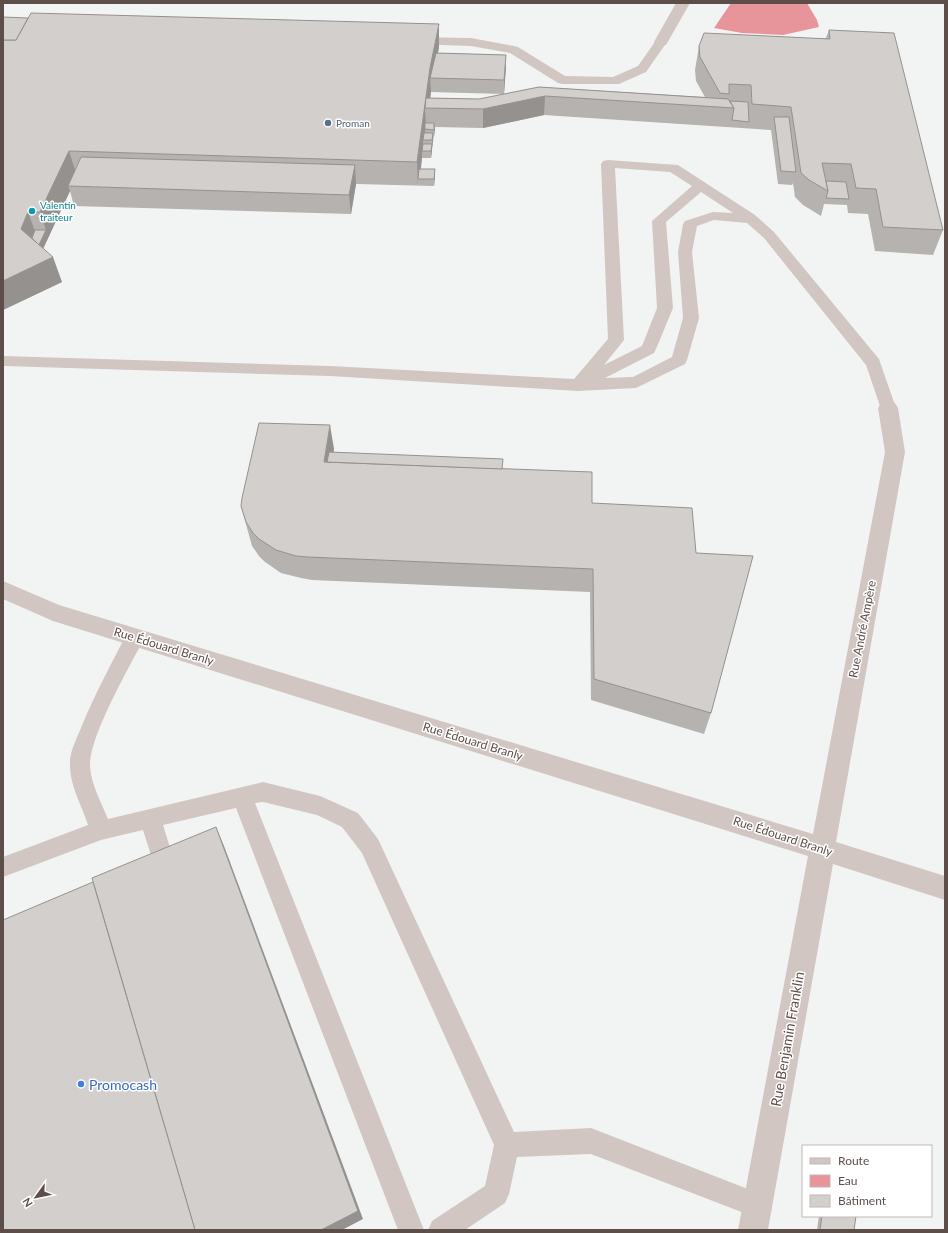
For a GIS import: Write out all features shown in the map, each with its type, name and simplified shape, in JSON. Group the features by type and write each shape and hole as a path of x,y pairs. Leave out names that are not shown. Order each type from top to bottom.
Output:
{"street":[{"path":"661,42 683,3"},
{"name":"Rue André Ampère","path":"822,849 895,452 888,408"},
{"name":"Rue Édouard Branly","path":"3,590 53,612 945,888"},
{"name":"Rue Benjamin Franklin","path":"755,1218 822,849"}],"lane":[{"path":"400,40 471,42 514,50 562,80 615,81 642,69 661,42"},
{"path":"578,385 616,340 608,164 673,168 751,219 769,235 873,364 888,408"},
{"path":"578,385 648,349 665,308 659,221 700,186"},
{"path":"3,361 330,370 578,385 636,382 679,360 691,318 685,252 690,224 713,216 751,219"},
{"path":"101,830 80,765 87,737 135,637"},
{"path":"3,867 101,830 264,792 320,806 350,820 370,846 507,1145 496,1194 442,1230"},
{"path":"242,796 411,1230"},
{"path":"150,818 166,870"},
{"path":"507,1145 591,1141 755,1218"}],"water":[{"path":"731,3 807,3 817,20 819,27 783,35 742,33 714,28"}],"building":[{"path":"31,13 439,24 430,68 417,162 69,151 40,212 28,212 21,229 53,257 3,281 3,40 16,40"},
{"path":"3,17 28,18 16,40 3,40"},
{"path":"829,30 894,33 943,230 883,227 876,189 856,188 851,164 822,163 828,191 809,180 801,173 791,107 752,104 751,85 729,84 729,94 720,93 700,57 699,46 704,33 830,39"},
{"path":"436,53 506,55 504,80 430,78"},
{"path":"539,87 728,99 734,108 545,96 483,109 425,108 426,98 479,99"},
{"path":"730,101 748,102 749,122 732,120 734,108"},
{"path":"774,117 789,117 796,172 781,171"},
{"path":"425,123 434,123 434,130 425,129"},
{"path":"424,133 433,133 432,140 423,140"},
{"path":"423,144 432,144 431,151 422,151"},
{"path":"81,157 355,165 349,195 68,186"},
{"path":"419,169 435,169 434,179 418,179"},
{"path":"826,181 846,182 849,199 826,198 828,191"},
{"path":"35,230 46,230 39,245 32,238"},
{"path":"259,423 330,425 324,462 592,472 592,503 692,508 696,553 753,556 711,713 594,679 593,569 308,557 296,556 276,550 259,539 253,533 246,522 241,506"},
{"path":"329,452 503,459 502,469 327,462"},
{"path":"216,827 358,1211 321,1230 195,1230 92,878"},
{"name":"Promocash","path":"93,882 195,1230 3,1230 3,920"},
{"path":"822,1217 856,1217 854,1230 820,1230"}],"place":[{"name":"Proman","path":"328,123"},
{"name":"Valentin traiteur","path":"32,211"},
{"name":"Promocash","path":"81,1084"}]}
